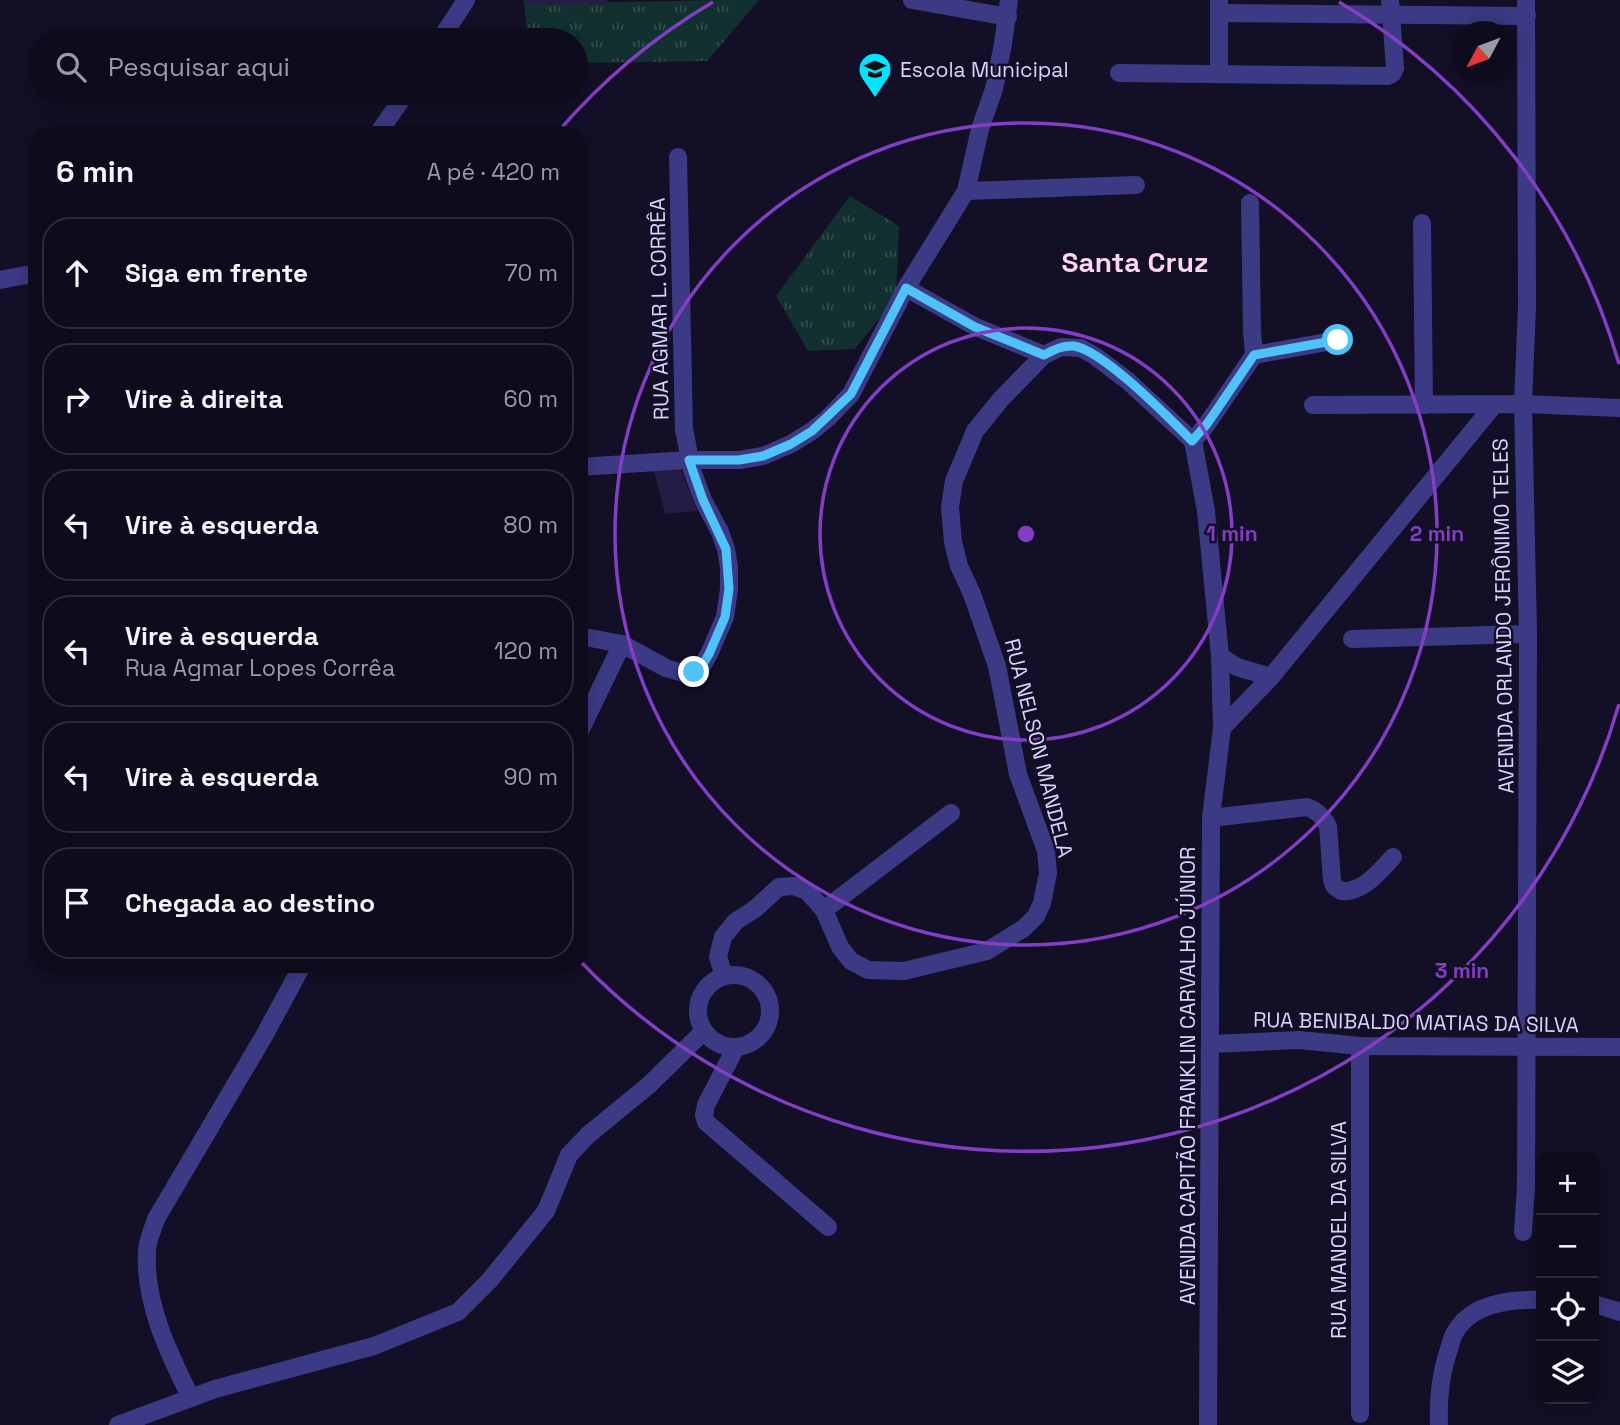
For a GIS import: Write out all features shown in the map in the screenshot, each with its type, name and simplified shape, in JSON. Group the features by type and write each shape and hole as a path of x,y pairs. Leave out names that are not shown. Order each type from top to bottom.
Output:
{"street":[{"path":"448,28 466,0"},
{"path":"588,466 689,460 739,460 763,456 812,431 851,394 906,288 966,191 980,130 994,89 1009,8 912,0"},
{"path":"1219,74 1219,7 1527,8"},
{"path":"1119,73 1390,75 1395,68 1390,8"},
{"name":"AVENIDA ORLANDO JERÔNIMO TELES","path":"1523,1232 1527,1048 1528,634 1523,404 1527,306 1527,8"},
{"path":"383,126 397,105"},
{"name":"RUA AGMAR L. CORRÊA","path":"622,645 666,668 686,674 694,672 702,666 709,654 725,617 729,589 726,549 703,500 689,460 683,408 678,157"},
{"path":"966,191 1136,186"},
{"path":"906,288 975,327 1041,358 1061,346 1072,346 1095,356 1128,381 1192,441 1207,424 1254,355 1250,203"},
{"path":"1422,223 1424,405"},
{"path":"0,280 28,275"},
{"path":"1254,355 1338,340"},
{"name":"RUA NELSON MANDELA","path":"724,976 718,957 723,937 736,921 779,887 801,887 824,910 840,947 851,961 868,970 904,971 987,951 1024,928 1036,916 1042,903 1048,873 1046,851 1018,774 997,666 972,594 959,566 953,542 950,507 954,481 975,430 1041,358"},
{"path":"1313,405 1523,404 1620,408"},
{"path":"1223,728 1271,677 1494,405"},
{"name":"AVENIDA CAPITÃO FRANKLIN CARVALHO JÚNIOR","path":"1192,441 1206,511 1220,656 1223,728 1211,818 1209,1425"},
{"path":"1352,639 1528,634"},
{"path":"588,638 622,645 588,715"},
{"path":"1220,656 1237,667 1271,677"},
{"path":"1211,818 1307,807 1313,809 1328,826 1332,880 1334,887 1341,891 1353,890 1366,883 1393,858"},
{"path":"824,910 951,813"},
{"path":"191,1398 165,1346 151,1291 146,1250 156,1219 298,973"},
{"path":"739,975 753,980 764,991 770,1005 769,1020 762,1034 750,1043 736,1047 713,1040 699,1019 699,1005 703,993 712,982 724,976 739,975"},
{"path":"118,1425 215,1389 374,1346 458,1312 489,1281 546,1211 569,1155 588,1135 649,1085 705,1031"},
{"name":"RUA BENIBALDO MATIAS DA SILVA","path":"1212,1044 1299,1040 1360,1046 1620,1047"},
{"name":"RUA MANOEL DA SILVA","path":"1360,1046 1360,1414"},
{"path":"736,1047 706,1105 706,1122 828,1227"},
{"path":"1439,1425 1438,1405 1444,1367 1454,1333 1465,1321 1487,1306 1503,1302 1536,1300"},
{"path":"1599,1306 1620,1312"}],"green space":[{"path":"759,0 707,61 588,63 588,28 527,28 524,4"},
{"path":"850,196 899,226 896,297 855,349 808,351 776,296"}],"building":[{"path":"523,0 609,0 609,4 524,4"},
{"path":"681,470 697,511 665,514 654,471"}],"place":[{"name":"Escola Municipal","path":"875,99"}],"district":[{"name":"Santa Cruz","path":"1135,262"}],"route":[{"path":"694,672 702,666 709,654 725,617 729,567 720,532 703,500 689,460 739,460 763,456 812,431 851,394 906,288 975,327 1044,355 1061,346 1081,348 1128,381 1192,441 1207,424 1254,355 1338,340"}]}
